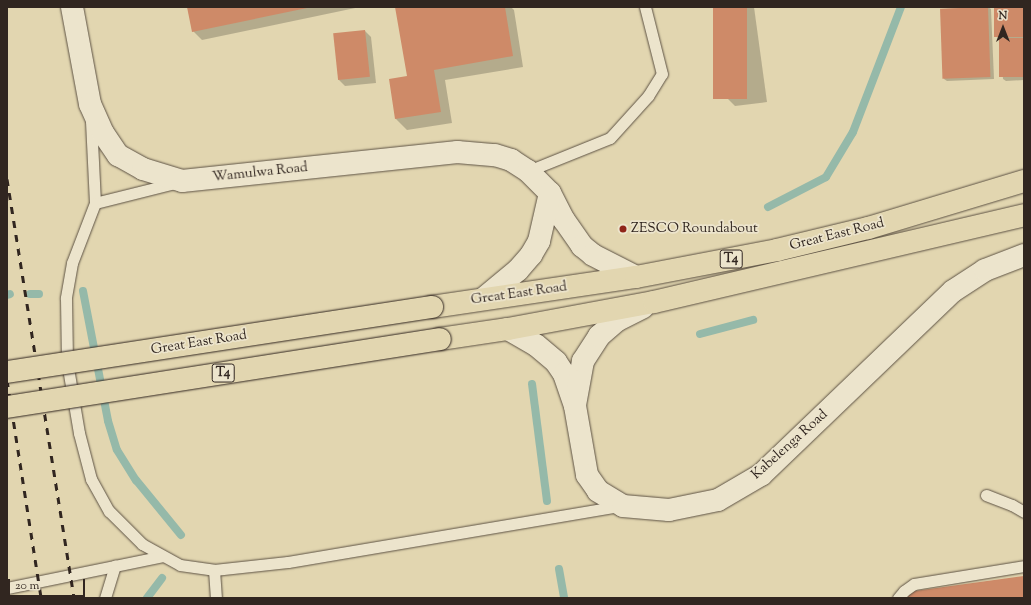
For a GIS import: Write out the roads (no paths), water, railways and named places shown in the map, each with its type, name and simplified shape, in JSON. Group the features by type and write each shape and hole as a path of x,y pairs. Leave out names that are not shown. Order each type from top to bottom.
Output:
{"main road":[{"name":"Great East Road","path":"7,372 636,277 777,250 868,228 1024,181"},
{"name":"Great East Road","path":"7,407 508,329 654,302 1024,215"}],"street":[{"name":"Wamulwa Road","path":"72,7 90,104 103,133 118,155 143,170 182,181 457,152 495,155 511,160 528,171 550,193 564,220 582,246 593,255 636,277"},
{"path":"483,299 518,270 531,255 539,241 550,193"},
{"name":"Kabelenga Road","path":"508,329 536,345 556,362 564,374 575,406 588,475 598,491 623,506 669,510 718,500 761,475 953,291 985,270 1024,255"},
{"name":"Kabelenga Road","path":"575,406 583,361 599,336 616,321 654,302"}],"lane":[{"path":"528,171 610,138 648,96 662,74 645,7"},
{"path":"90,104 95,203 72,263 66,298 66,362 79,433 91,479 109,511 142,544 180,565 214,570 288,562 623,506"},
{"path":"95,203 182,181"},
{"path":"986,495 1012,505 1024,512"},
{"path":"7,588 163,556"},
{"path":"106,598 115,565"},
{"path":"898,598 904,591 914,584 1024,566"},
{"path":"214,570 216,598"}],"waterway":[{"path":"768,207 826,177 853,132 901,7"},
{"path":"83,291 108,421 117,450 136,480 181,535"},
{"path":"30,294 39,294"},
{"path":"700,334 753,320"},
{"path":"532,384 547,501"},
{"path":"559,569 564,598"},
{"path":"147,598 162,578"}],"railway":[{"path":"7,179 74,598"},
{"path":"7,380 41,598"}],"place":[{"name":"ZESCO Roundabout","path":"623,229"}]}
